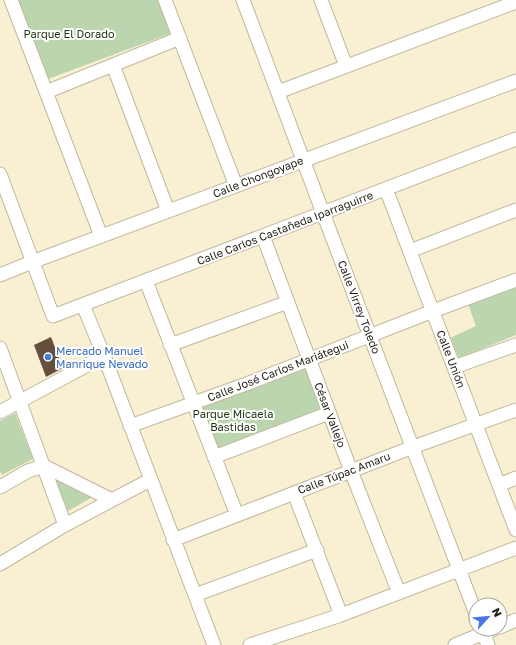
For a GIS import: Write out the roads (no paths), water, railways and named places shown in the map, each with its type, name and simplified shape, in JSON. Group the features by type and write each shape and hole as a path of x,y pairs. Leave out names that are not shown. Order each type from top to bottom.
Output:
{"street":[{"path":"11,0 101,236"},
{"path":"165,0 236,186"},
{"name":"Calle Virrey Toledo","path":"243,0 322,213 470,597"},
{"path":"321,0 346,66"},
{"path":"278,92 516,2"},
{"path":"46,92 180,38"},
{"path":"112,65 168,211"},
{"name":"Calle Chongoyape","path":"0,275 516,81"},
{"name":"Calle Carlos Castañeda Iparraguirre","path":"32,262 53,316 516,139"},
{"path":"0,174 32,262"},
{"name":"Calle Unión","path":"386,189 516,530"},
{"path":"410,251 516,210"},
{"name":"César Vallejo","path":"263,236 351,471 399,593"},
{"name":"Calle José Carlos Mariátegui","path":"130,426 309,360 516,280"},
{"path":"146,281 237,515"},
{"path":"170,345 288,302"},
{"path":"83,305 104,356 214,645"},
{"path":"454,367 516,345"},
{"path":"0,348 65,524"},
{"path":"0,412 104,356"},
{"name":"Calle Túpac Amaru","path":"174,540 413,447 516,410"},
{"path":"214,457 329,413"},
{"path":"0,487 28,471 44,466 112,500"},
{"path":"499,485 516,478"},
{"path":"0,564 65,524 150,480"},
{"path":"294,493 341,615"},
{"path":"250,645 341,615 516,548"},
{"path":"195,595 317,550"},
{"path":"454,645 478,637"}],"place":[{"name":"Mercado Manuel Manrique Nevado","path":"48,357"}],"park label":[{"name":"Parque El Dorado","path":"69,34"},
{"name":"Parque Micaela Bastidas","path":"233,420"}]}
